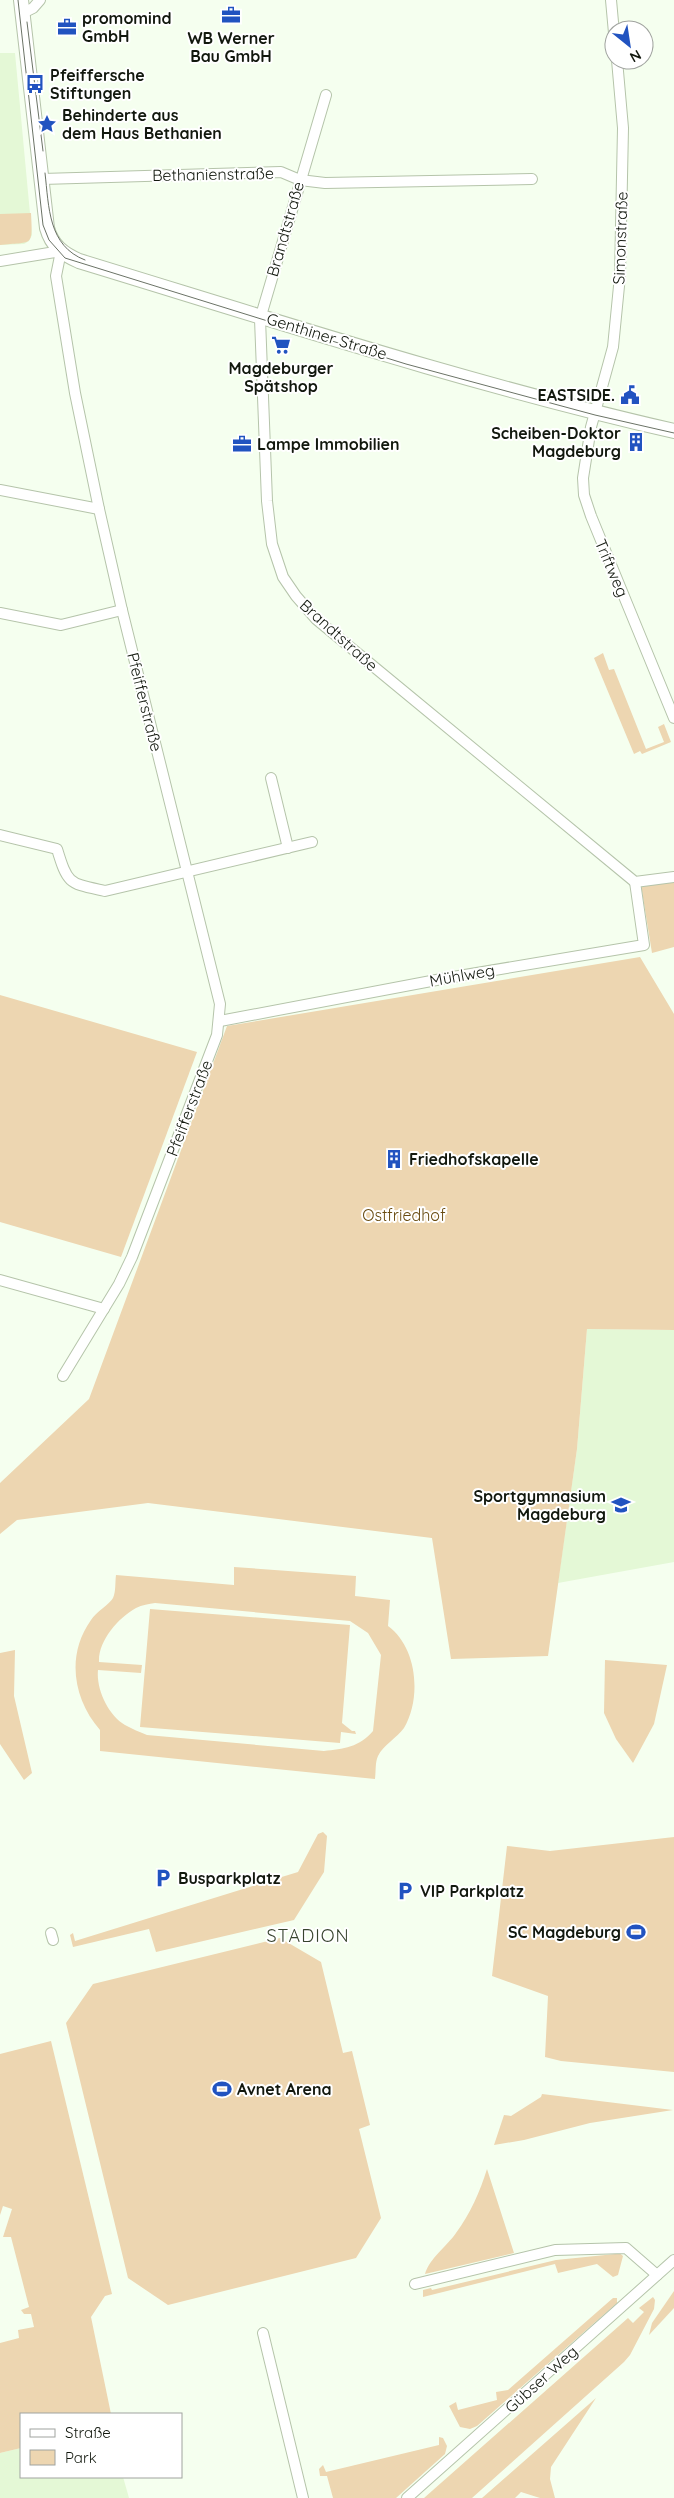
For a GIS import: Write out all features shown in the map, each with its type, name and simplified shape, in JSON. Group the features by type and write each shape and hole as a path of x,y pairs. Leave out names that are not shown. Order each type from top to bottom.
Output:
{"main road":[{"path":"22,7 48,232 61,251"},
{"name":"Genthiner Straße","path":"61,251 79,261 426,366 596,413 674,431"}],"street":[{"path":"22,7 32,8 40,0"},
{"path":"611,0 613,20"},
{"name":"Simonstraße","path":"596,413 613,347 620,276 623,128 618,70"},
{"name":"Brandtstraße","path":"326,95 260,316 267,501 272,544 283,577 296,596 316,619 635,882"},
{"name":"Bethanienstraße","path":"42,179 281,172 300,180 324,183 532,179"},
{"path":"0,261 61,251"},
{"name":"Pfeifferstraße","path":"61,251 56,276 75,393 99,509 122,610 220,1004 220,1021 217,1036 132,1257 104,1310 63,1376"},
{"name":"Triftweg","path":"596,413 583,478 586,501 674,718"},
{"path":"0,490 99,509"},
{"path":"0,613 61,625 122,610"},
{"path":"272,778 288,848"},
{"path":"0,835 56,849 67,879 75,884 105,891 312,842"},
{"path":"635,882 674,877"},
{"name":"Mühlweg","path":"220,1021 447,978 644,944 635,882"},
{"path":"0,1280 104,1310"},
{"path":"415,2284 554,2250 626,2248 657,2275"},
{"name":"Gübser Weg","path":"407,2498 674,2260"},
{"path":"263,2333 303,2498"}],"shaded area":[{"path":"0,53 15,53 32,235 29,241 24,244 0,245"},
{"name":"Sportgymnasium Magdeburg","path":"587,1329 674,1330 674,1562 558,1583 577,1449"},
{"path":"20,2448 20,2478 123,2478 129,2498 0,2498 0,2453"}],"green space":[{"path":"31,213 31,238 24,243 0,245 0,214"},
{"path":"603,653 609,670 614,669 646,749 664,742 658,727 664,724 671,742 642,754 640,751 634,754 594,658"},
{"path":"674,879 674,947 652,953 641,885"},
{"name":"Ostfriedhof","path":"640,957 674,1014 674,1330 587,1329 577,1449 548,1656 451,1659 432,1538 148,1503 17,1520 0,1534 0,1483 89,1399 227,1026"},
{"path":"0,995 197,1052 121,1257 0,1222"},
{"path":"234,1567 356,1576 355,1596 390,1600 388,1626 398,1635 411,1659 414,1673 413,1702 410,1716 404,1728 383,1748 378,1756 375,1779 100,1751 100,1730 84,1705 79,1691 76,1662 83,1634 93,1617 113,1598 116,1575 234,1585","holes":["155,1603 350,1621 368,1633 381,1655 373,1731 363,1741 344,1748 324,1751 147,1735 119,1721 108,1708 101,1693 98,1670 141,1673 142,1665 99,1662 102,1646 110,1631 129,1612 143,1605"]},
{"path":"150,1609 350,1625 342,1723 352,1731 355,1731 356,1734 341,1732 340,1743 140,1727"},
{"path":"15,1650 14,1696 32,1773 24,1780 0,1744 0,1653"},
{"path":"605,1660 667,1665 654,1724 633,1763 616,1739 604,1713"},
{"path":"323,1832 327,1836 324,1872 294,1920 156,1952 149,1929 73,1947 70,1935 73,1933 75,1941 298,1872 318,1834"},
{"path":"674,1837 674,2072 561,2061 545,2057 548,1996 492,1976 507,1846 550,1851"},
{"name":"Avnet Arena","path":"280,1938 321,1962 343,2053 352,2051 370,2125 359,2129 381,2218 356,2258 168,2305 128,2278 66,2023 93,1984"},
{"path":"51,2041 112,2294 105,2296 91,2317 111,2413 20,2413 20,2448 0,2453 0,2343 19,2338 18,2330 34,2327 31,2314 24,2314 21,2310 29,2307 11,2237 3,2237 12,2209 3,2206 0,2215 0,2054"},
{"path":"542,2094 673,2110 590,2123 524,2140 494,2145 504,2115 511,2116 541,2097"},
{"path":"487,2169 514,2253 425,2274 430,2263 452,2238 466,2218 478,2194"},
{"path":"616,2250 623,2256 618,2275 613,2277 597,2264 558,2273 555,2264 423,2297 423,2290 431,2288 432,2290 556,2260 615,2254"},
{"path":"674,2291 674,2308 649,2335 652,2323"},
{"path":"653,2297 655,2300 654,2309 630,2355 624,2362 472,2498 424,2498 628,2318 633,2323 644,2312 639,2308"},
{"path":"613,2298 617,2298 617,2303 477,2426 470,2429 460,2427 449,2406 456,2402 458,2410 497,2400 496,2392 508,2390"},
{"path":"596,2398 551,2467 550,2479 555,2498 540,2498 521,2492 515,2498 482,2498"},
{"path":"439,2437 443,2438 447,2446 445,2454 396,2498 333,2498 327,2476 320,2476 319,2469 323,2465 326,2472 439,2445"}],"tram line":[{"path":"18,0 43,225 49,240 65,258 406,364 595,415 674,433"},
{"path":"27,22 43,151"},
{"path":"45,173 50,212 57,235 73,254 85,260"}],"place":[{"name":"WB Werner Bau GmbH","path":"231,15"},
{"name":"promomind GmbH","path":"67,27"},
{"name":"Pfeiffersche Stiftungen","path":"35,84"},
{"name":"Behinderte aus dem Haus Bethanien","path":"47,124"},
{"name":"Magdeburger Spätshop","path":"281,345"},
{"name":"EASTSIDE.","path":"630,395"},
{"name":"Scheiben-Doktor Magdeburg","path":"636,442"},
{"name":"Lampe Immobilien","path":"242,444"},
{"name":"Friedhofskapelle","path":"394,1159"},
{"name":"Sportgymnasium Magdeburg","path":"621,1505"},
{"name":"Busparkplatz","path":"163,1878"},
{"name":"VIP Parkplatz","path":"405,1891"},
{"name":"SC Magdeburg","path":"636,1932"},
{"name":"Avnet Arena","path":"222,2089"}],"district":[{"name":"STADION","path":"308,1936"}]}
